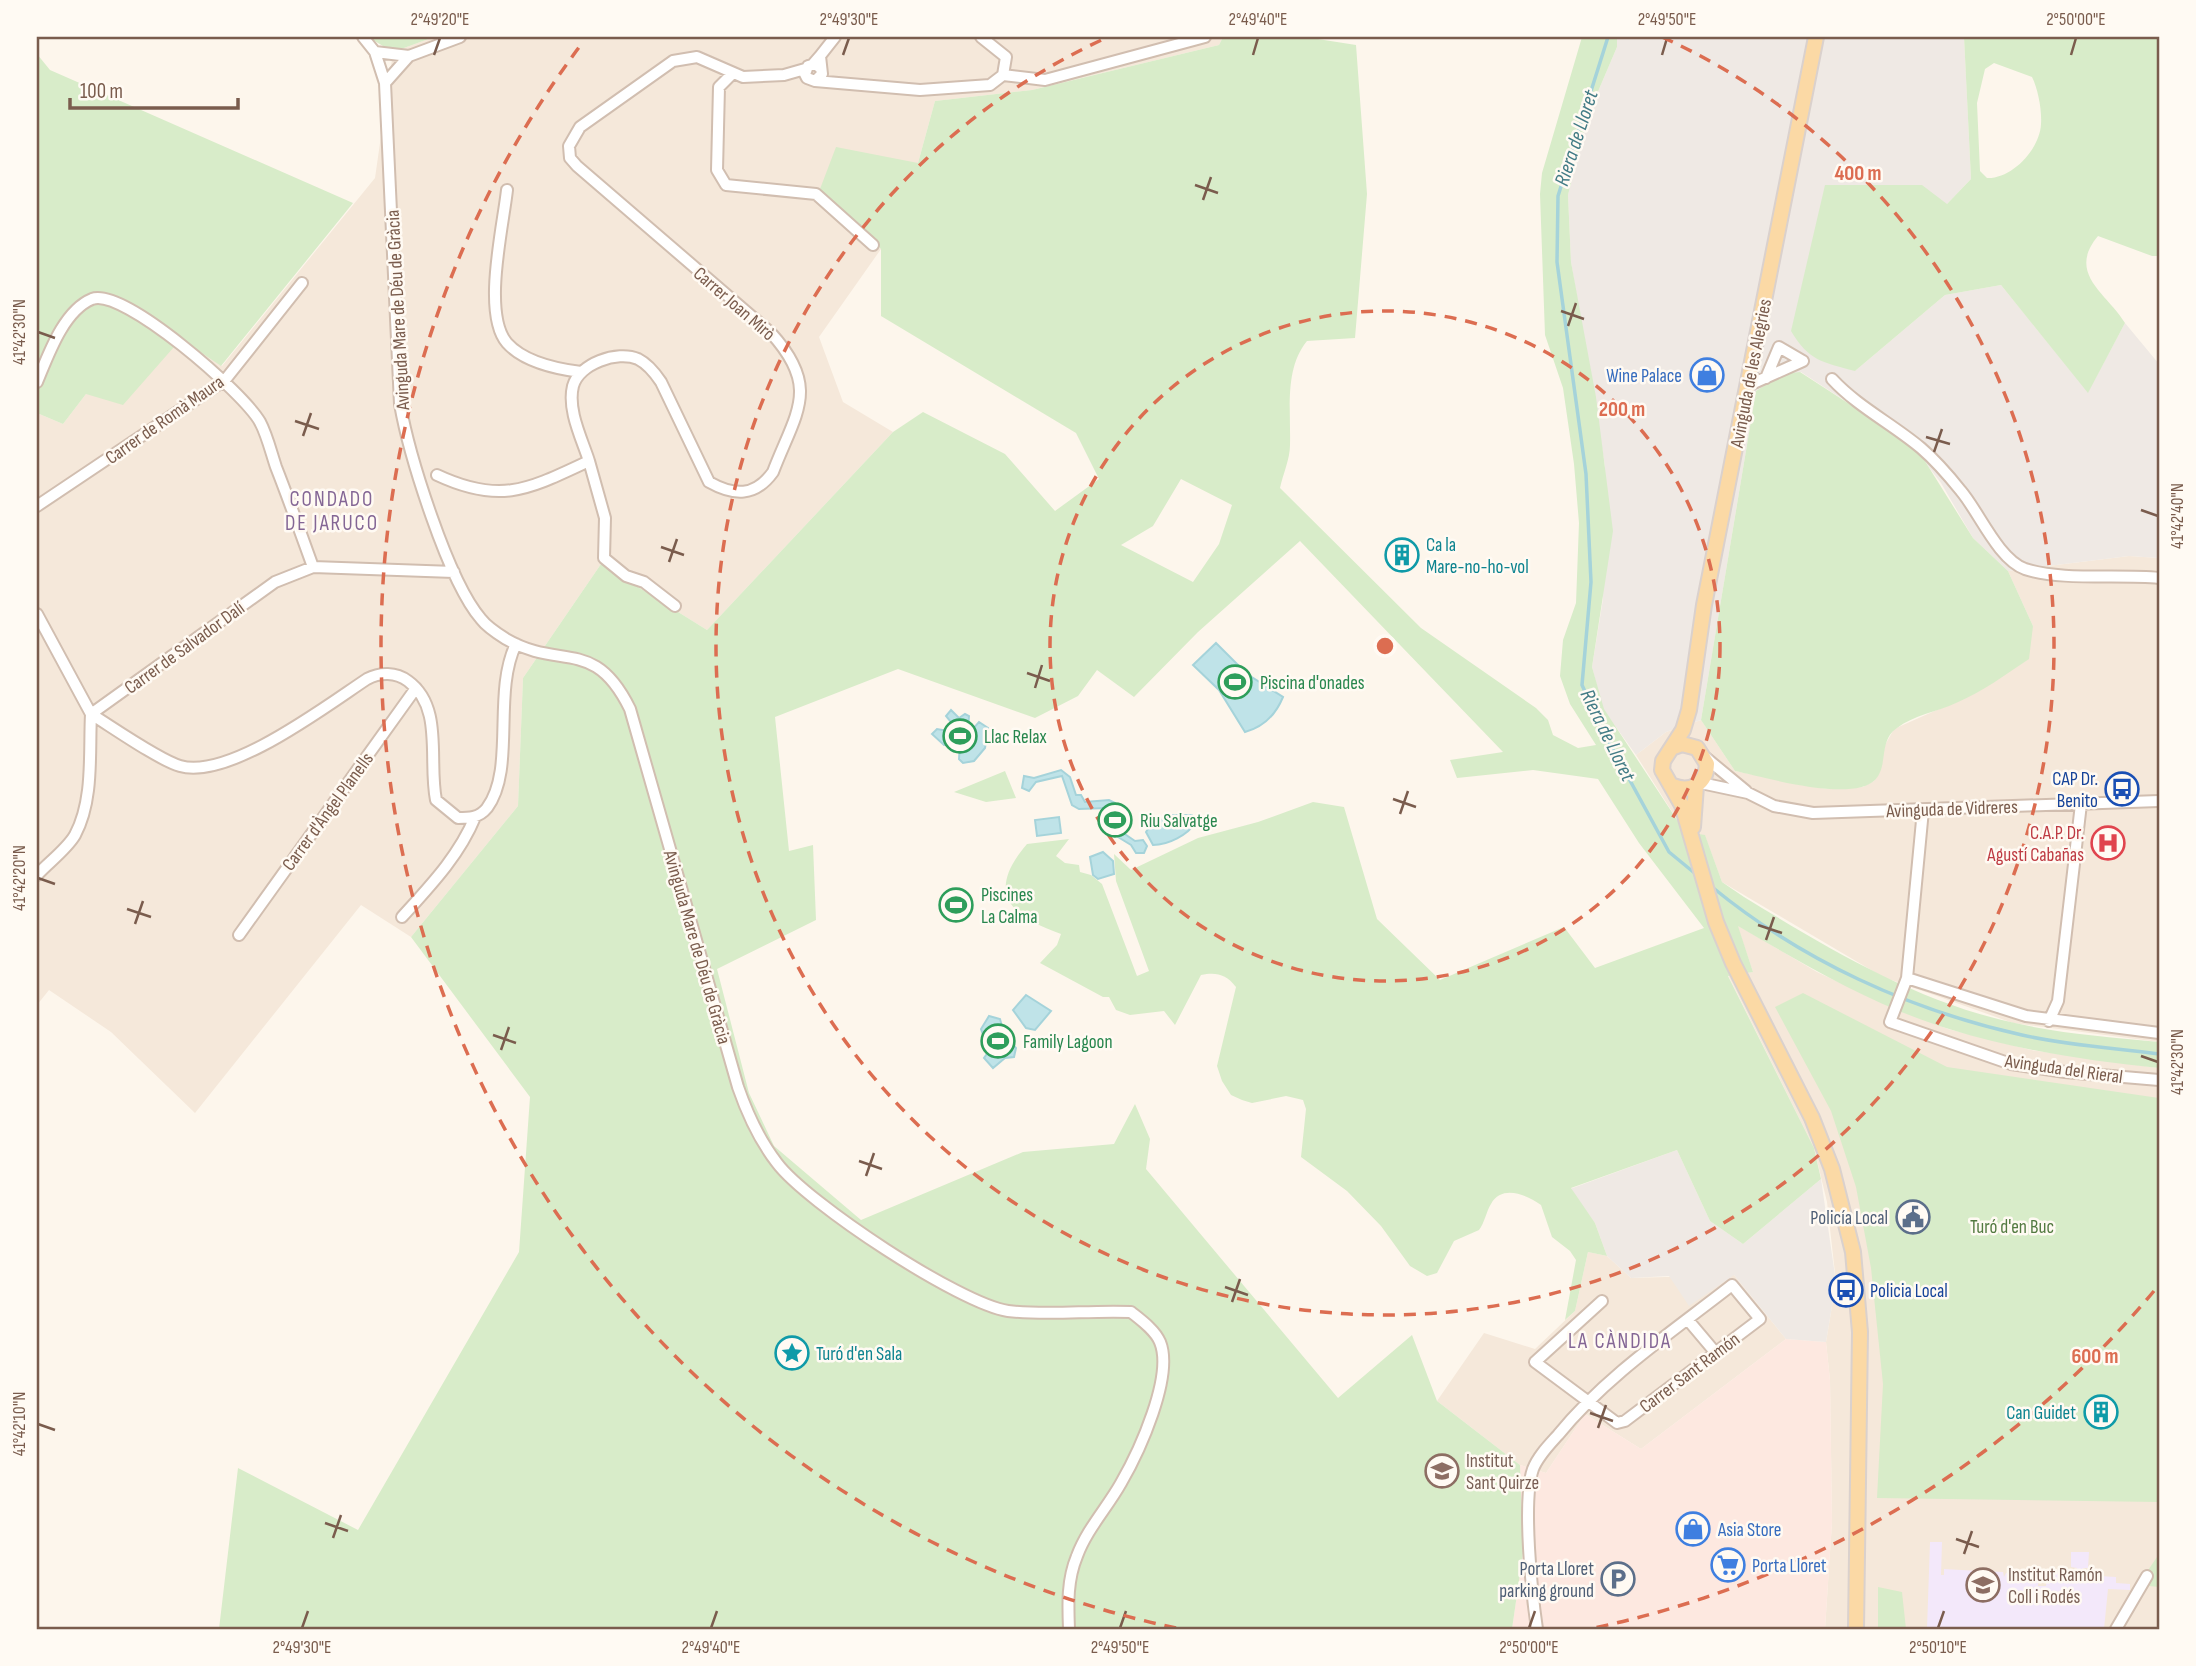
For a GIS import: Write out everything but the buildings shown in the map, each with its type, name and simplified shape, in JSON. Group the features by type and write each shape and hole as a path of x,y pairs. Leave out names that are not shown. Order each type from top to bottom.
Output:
{"main road":[{"name":"Avinguda de les Alegries","path":"1689,710 1704,605 1816,37"},
{"path":"1674,747 1689,710"},
{"path":"1689,710 1707,771 1698,785 1693,836"},
{"path":"1702,753 1682,744 1674,747 1667,753 1662,770 1673,786 1693,836 1716,922 1733,963 1815,1128 1832,1169 1853,1252 1860,1332 1856,1629"},
{"path":"1673,786 1688,789 1698,785"}],"street":[{"path":"363,37 375,52 409,56 460,37"},
{"path":"815,70 835,37"},
{"path":"981,37 1006,57 1003,75 1045,80 1205,37"},
{"name":"Avinguda Mare de Déu de Gràcia","path":"375,52 385,83 400,404 414,461 454,572 482,620 516,644 587,660 604,670 619,687 630,709 744,1106 777,1163 820,1204 948,1287 975,1300 1006,1311 1130,1312 1160,1339 1165,1358 1164,1367 1145,1432 1120,1485 1087,1532 1075,1558 1067,1593 1069,1629"},
{"path":"385,83 409,56"},
{"name":"Carrer Joan Mirò","path":"581,372 601,361 625,356 638,359 652,369 661,382 709,482 741,493 755,490 773,472 801,398 801,377 795,361 771,333 570,158 569,146 580,127 673,61 697,57 711,61 732,74 783,75 815,70 833,83 920,90 990,85 1003,75"},
{"path":"732,74 719,87 717,170 726,185 816,194 873,245"},
{"path":"507,190 495,295 499,327 508,344 529,357 553,368 581,372 573,384 573,410 605,519 604,558 626,576 644,582 674,606"},
{"name":"Carrer de Romà Maura","path":"37,506 225,380 302,283"},
{"path":"37,382 66,324 80,307 94,298 112,299 135,309 225,380 260,422 313,567"},
{"path":"1748,386 1766,378 1803,361 1779,347 1766,378"},
{"path":"1832,379 1870,413 1922,448 1963,492 1997,544 2023,568 2052,574 2122,574 2159,578"},
{"path":"414,461 463,487 493,493 522,489 589,461"},
{"path":"422,482 438,475"},
{"name":"Carrer de Salvador Dalí","path":"91,714 275,582 313,567 454,572"},
{"path":"37,614 91,714 178,766 202,769 215,767 280,736 376,674 401,676 425,697 430,713 436,800 458,818 475,817"},
{"path":"402,916 444,869 465,841 475,817 486,809 500,773 504,679 516,644"},
{"name":"Carrer d'Àngel Planells","path":"239,935 416,688"},
{"path":"37,874 74,837 82,820 86,801 91,714"},
{"name":"Avinguda de Vidreres","path":"1702,753 1748,793 1774,806 1813,813 2159,801"},
{"name":"Avinguda de Vidreres","path":"1698,785 1748,793"},
{"path":"2049,1021 2058,1001 2081,804"},
{"path":"1923,810 1906,981 1983,1005 2049,1021 2159,1033"},
{"name":"Avinguda del Rieral","path":"1906,981 1890,1022 2011,1064 2065,1072 2159,1080"},
{"name":"Carrer Sant Ramón","path":"1586,1401 1617,1423 1625,1421 1760,1320 1732,1285 1688,1320"},
{"path":"1586,1401 1535,1362 1602,1301"},
{"path":"1536,1629 1530,1551 1531,1479 1543,1453 1586,1401 1688,1320 1715,1352"},
{"path":"2116,1629 2147,1576"}],"shaded area":[{"path":"434,37 1223,37 1219,45 1032,90 935,101 918,163 820,189 881,249 819,337 843,402 893,432 707,630 601,564 523,678 518,806 411,937 361,905 195,1113 111,1032 49,990 37,1005 37,413 63,424 86,394 181,339 222,366 375,178 393,52"},
{"path":"1617,37 1964,37 1971,179 1947,204 1855,371 1945,295 2001,285 2088,392 2125,323 2159,364 2159,558 2129,556 2008,571 1973,538 1941,483 1911,444 1801,372 1756,391 1701,720 1666,732 1636,755 1603,709 1592,667 1603,599 1605,466 1571,262 1568,195 1588,115 1617,47"},
{"path":"2129,556 2159,558 2159,1042 2013,1023 1883,977 1722,882 1705,836 1685,832 1636,755 1666,732 1701,720 1735,771 1826,789 1863,787 1874,781 1879,773 1885,745 1894,729 1975,693 2033,626 2008,571"},
{"name":"Turó d'en Buc","path":"1737,925 1817,972 1885,1004 1948,1029 2031,1050 2159,1068 2159,1629 1825,1629 1832,1522 1830,1380 1826,1342 1836,1282 1827,1202 1814,1148 1728,975 1753,972"},
{"path":"1677,1150 1710,1221 1743,1244 1821,1179 1836,1282 1826,1342 1786,1339 1734,1275 1689,1306 1669,1276 1631,1278 1607,1256 1595,1223 1570,1189"},
{"path":"1588,1252 1607,1256 1631,1278 1734,1275 1786,1339 1641,1449 1585,1414 1546,1473 1520,1465 1437,1401 1484,1333 1535,1349 1575,1311"},
{"path":"1786,1339 1826,1342 1830,1380 1832,1522 1825,1629 1512,1629 1523,1553 1520,1465 1546,1473 1585,1414 1641,1449"},
{"name":"Institut Ramón Coll i Rodés","path":"1930,1542 1942,1542 1941,1575 1944,1575 1944,1569 1979,1571 1981,1576 1982,1571 2003,1572 2004,1577 2006,1573 2027,1574 2027,1579 2039,1577 2038,1586 2046,1586 2047,1572 2077,1573 2077,1568 2071,1567 2071,1552 2089,1552 2088,1568 2083,1568 2083,1575 2116,1577 2116,1583 2130,1584 2130,1590 2108,1589 2104,1629 1927,1629"}],"green space":[{"path":"368,37 434,37 393,52"},
{"path":"1223,37 1305,37 1356,45 1367,194 1355,338 1307,341 1300,352 1292,377 1290,450 1280,488 1421,628 1536,708 1548,720 1553,735 1578,748 1596,745 1570,704 1560,676 1563,640 1576,603 1579,523 1563,388 1545,335 1540,194 1542,173 1582,37 1617,37 1617,47 1588,115 1568,195 1571,262 1596,397 1613,531 1592,667 1604,709 1685,832 1705,835 1722,882 1744,897 1875,972 1943,1002 2033,1027 2159,1042 2159,1068 2053,1054 2001,1043 1921,1020 1814,970 1738,926 1753,972 1728,976 1814,1148 1821,1179 1743,1244 1710,1221 1677,1150 1571,1188 1595,1223 1607,1256 1588,1252 1575,1311 1565,1320 1576,1260 1570,1251 1552,1237 1541,1205 1522,1195 1508,1193 1496,1198 1479,1230 1454,1241 1437,1273 1427,1276 1410,1266 1381,1226 1347,1191 1301,1157 1306,1109 1303,1100 1286,1096 1252,1103 1231,1095 1222,1081 1217,1066 1236,987 1228,979 1220,975 1201,975 1175,1025 1164,1011 1130,1015 1116,1010 1109,997 1103,997 1040,963 1057,945 1061,934 1043,927 1017,911 1009,901 1006,889 1007,876 1014,861 1027,844 1069,839 1056,856 1065,863 1079,865 1080,872 1091,875 1102,884 1137,976 1149,971 1116,881 1114,854 1131,870 1198,838 1258,822 1313,802 1344,807 1377,919 1440,980 1564,927 1595,968 1704,928 1639,843 1598,779 1533,770 1457,778 1450,760 1503,752 1300,541 1198,632 1134,697 1097,670 1078,696 1035,718 898,669 775,717 789,851 813,845 816,920 717,969 749,1093 774,1146 861,1220 1023,1152 1114,1144 1135,1104 1150,1139 1146,1169 1338,1398 1412,1335 1437,1401 1520,1465 1523,1553 1512,1629 219,1629 238,1468 358,1530 519,1252 530,1097 411,937 518,806 523,678 601,564 707,630 893,432 923,412 1005,454 1055,511 1099,479 1076,433 881,316 881,249 820,189 836,147 918,163 935,101 1032,90 1219,45","holes":["1181,479 1232,505 1219,544 1193,582 1121,545 1153,526"]},
{"path":"1964,37 2159,37 2159,256 2152,256 2098,236 2089,249 2086,262 2088,273 2125,323 2088,393 2001,285 1945,295 1855,371 1817,359 1804,349 1791,331 1825,185 1922,185 1947,204 1971,179","holes":["1994,63 2032,77 2041,112 2036,143 2015,168 2006,174 1987,178 1980,171 1977,103 1985,69"]},
{"path":"37,54 50,70 353,203 221,366 181,339 123,405 86,394 63,424 37,413"},
{"path":"1800,372 1911,444 1923,458 1973,538 2008,571 2033,626 2029,659 1975,694 1897,728 1891,733 1885,746 1882,767 1875,780 1864,786 1847,789 1786,783 1735,771 1701,720 1756,391 1783,374"},
{"path":"1005,771 1016,798 986,802 954,792"},
{"name":"Turó d'en Buc","path":"1803,993 1947,1067 2159,1098 2159,1502 1877,1498 1883,1384 1871,1268 1856,1187 1831,1111 1775,1007"},
{"path":"2159,1554 2159,1587 2138,1585"},
{"path":"1878,1587 1902,1592 1906,1629 1878,1629"}],"water":[{"name":"Piscina d'onades","path":"1216,643 1247,674 1283,697 1268,719 1252,730 1245,732 1219,690 1193,665"},
{"name":"Llac Relax","path":"951,710 959,718 965,714 969,716 968,729 972,730 979,722 988,728 985,748 974,761 963,763 959,759 960,743 944,745 932,734 937,729 960,733 946,716"},
{"name":"Riu Salvatge","path":"1061,770 1070,777 1076,795 1081,795 1085,802 1109,800 1115,803 1119,830 1135,841 1143,840 1147,846 1144,853 1136,853 1131,845 1113,834 1108,808 1079,809 1072,805 1062,776 1036,782 1029,791 1022,788 1024,776 1034,778"},
{"path":"1170,815 1192,815 1196,822 1177,838 1153,845 1146,832 1150,826"},
{"path":"1059,817 1061,833 1037,836 1035,820"},
{"path":"1103,852 1113,861 1114,874 1098,879 1093,875 1090,857"},
{"name":"Piscines La Calma","path":"951,896 963,906 961,916 954,915 946,902"},
{"path":"1026,995 1051,1011 1035,1030 1026,1028 1013,1010"},
{"name":"Family Lagoon","path":"989,1016 1000,1019 1004,1034 1016,1048 1014,1057 1005,1058 993,1068 984,1058 989,1051 981,1029"}],"waterway":[{"name":"Riera de Lloret","path":"1608,37 1558,196 1557,262 1586,474 1591,582 1582,685 1603,731 1669,852 1697,875"},
{"name":"Riera de Lloret","path":"1712,887 1746,913 1819,959 1858,979 1938,1012 2022,1035 2159,1054"}],"place":[{"name":"Wine Palace","path":"1707,375"},
{"name":"Ca la Mare-no-ho-vol","path":"1402,555"},
{"name":"Piscina d'onades","path":"1235,682"},
{"name":"Llac Relax","path":"960,736"},
{"name":"CAP Dr. Benito","path":"2122,789"},
{"name":"Riu Salvatge","path":"1115,820"},
{"name":"C.A.P. Dr. Agustí Cabañas","path":"2108,843"},
{"name":"Piscines La Calma","path":"956,905"},
{"name":"Family Lagoon","path":"998,1041"},
{"name":"Policía Local","path":"1913,1217"},
{"name":"Policia Local","path":"1846,1290"},
{"name":"Turó d'en Sala","path":"792,1353"},
{"name":"Can Guidet","path":"2101,1412"},
{"name":"Institut Sant Quirze","path":"1442,1471"},
{"name":"Asia Store","path":"1693,1529"},
{"name":"Porta Lloret","path":"1728,1565"},
{"name":"Porta Lloret parking ground","path":"1618,1579"},
{"name":"Institut Ramón Coll i Rodés","path":"1983,1585"}],"district":[{"name":"CONDADO DE JARUCO","path":"332,511"},
{"name":"LA CÀNDIDA","path":"1620,1341"}]}
